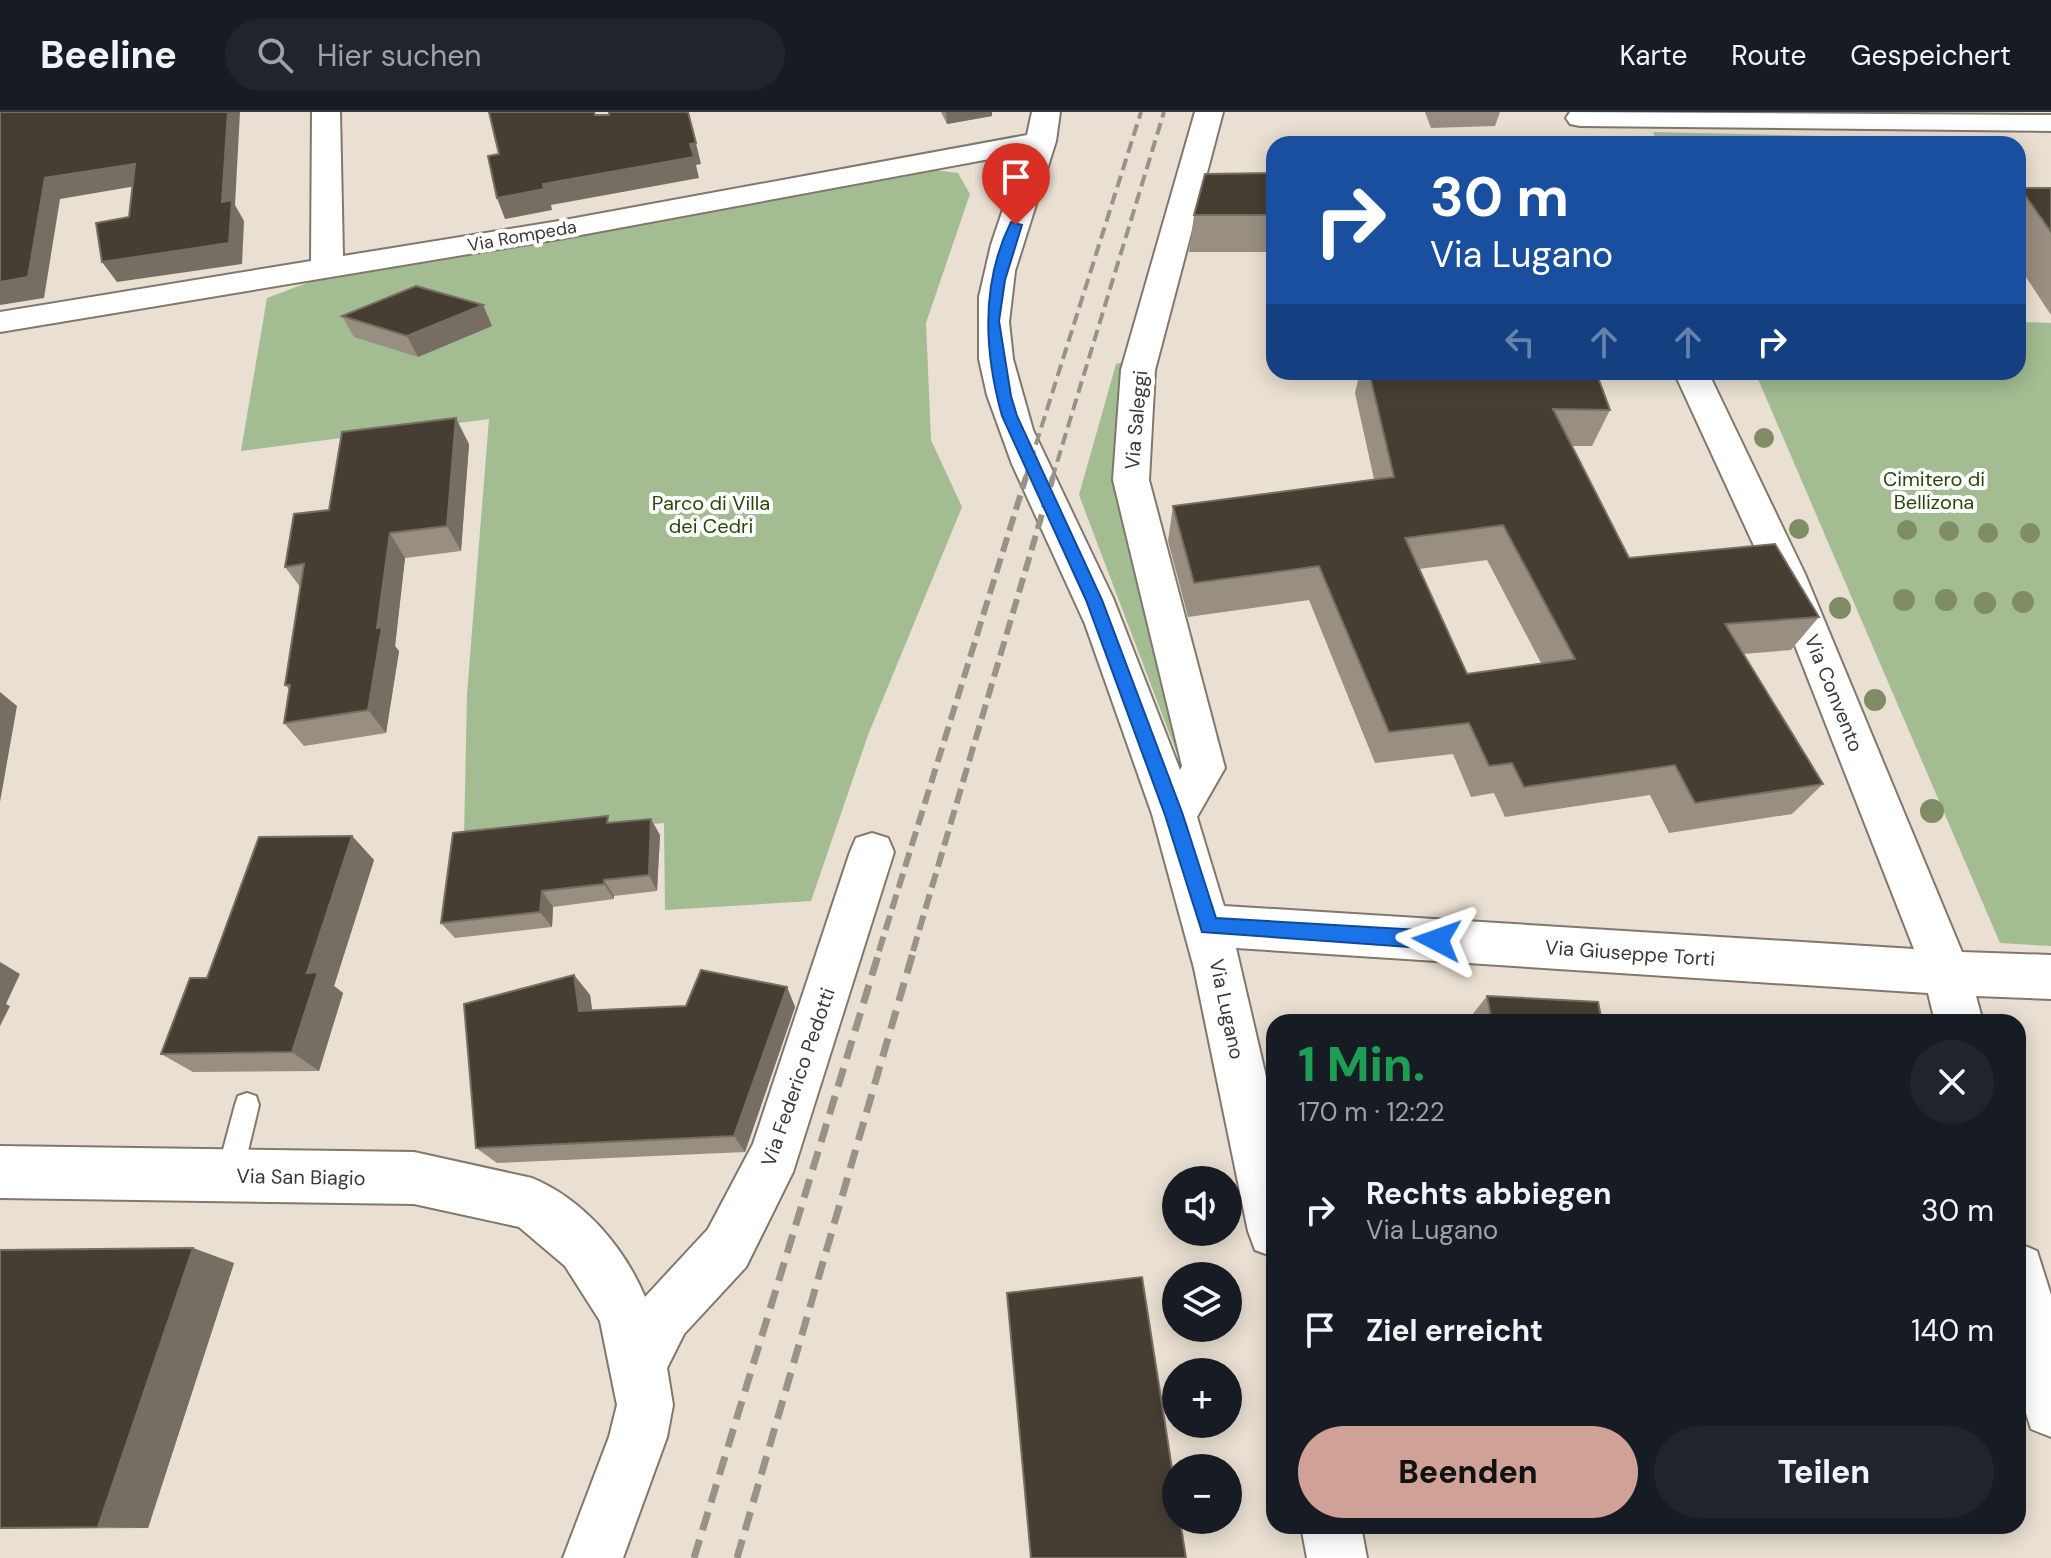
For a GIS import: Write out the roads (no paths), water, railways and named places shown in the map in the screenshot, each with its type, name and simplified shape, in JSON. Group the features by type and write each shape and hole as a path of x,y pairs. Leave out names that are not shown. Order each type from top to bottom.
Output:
{"street":[{"path":"326,112 327,269"},
{"name":"Via Saleggi","path":"1174,815 1204,768 1131,480 1138,370 1209,112"},
{"path":"1587,136 1578,115 2051,123"},
{"name":"Via Rompeda","path":"0,322 559,230 1044,127"},
{"name":"Via Lugano","path":"1044,127 998,280 992,321 998,376 1009,416 1094,600 1174,815 1209,926 1266,1193"},
{"name":"Via Convento","path":"1695,380 1786,574 1947,973 1957,1014"},
{"name":"Via Federico Pedotti","path":"639,1365 665,1315 727,1248 775,1154 872,852"},
{"name":"Via Giuseppe Torti","path":"1209,926 2051,977"},
{"name":"Via San Biagio","path":"0,1172 414,1178 532,1204 584,1247 620,1303 631,1330 639,1365"},
{"path":"2026,1304 2051,1409"},
{"path":"593,1558 638,1437 645,1405 639,1365"},
{"path":"1332,1534 1337,1558"}],"lane":[{"path":"229,1176 247,1105"}],"railway":[{"path":"1025,479 1141,112"},
{"path":"1052,479 1164,112"},
{"path":"879,951 1026,477"},
{"path":"913,951 1053,477"},
{"path":"694,1558 880,949"},
{"path":"737,1558 914,949"}],"park label":[{"name":"Cimitero di Bellizona","path":"1934,490"},
{"name":"Parco di Villa dei Cedri","path":"711,514"}]}
